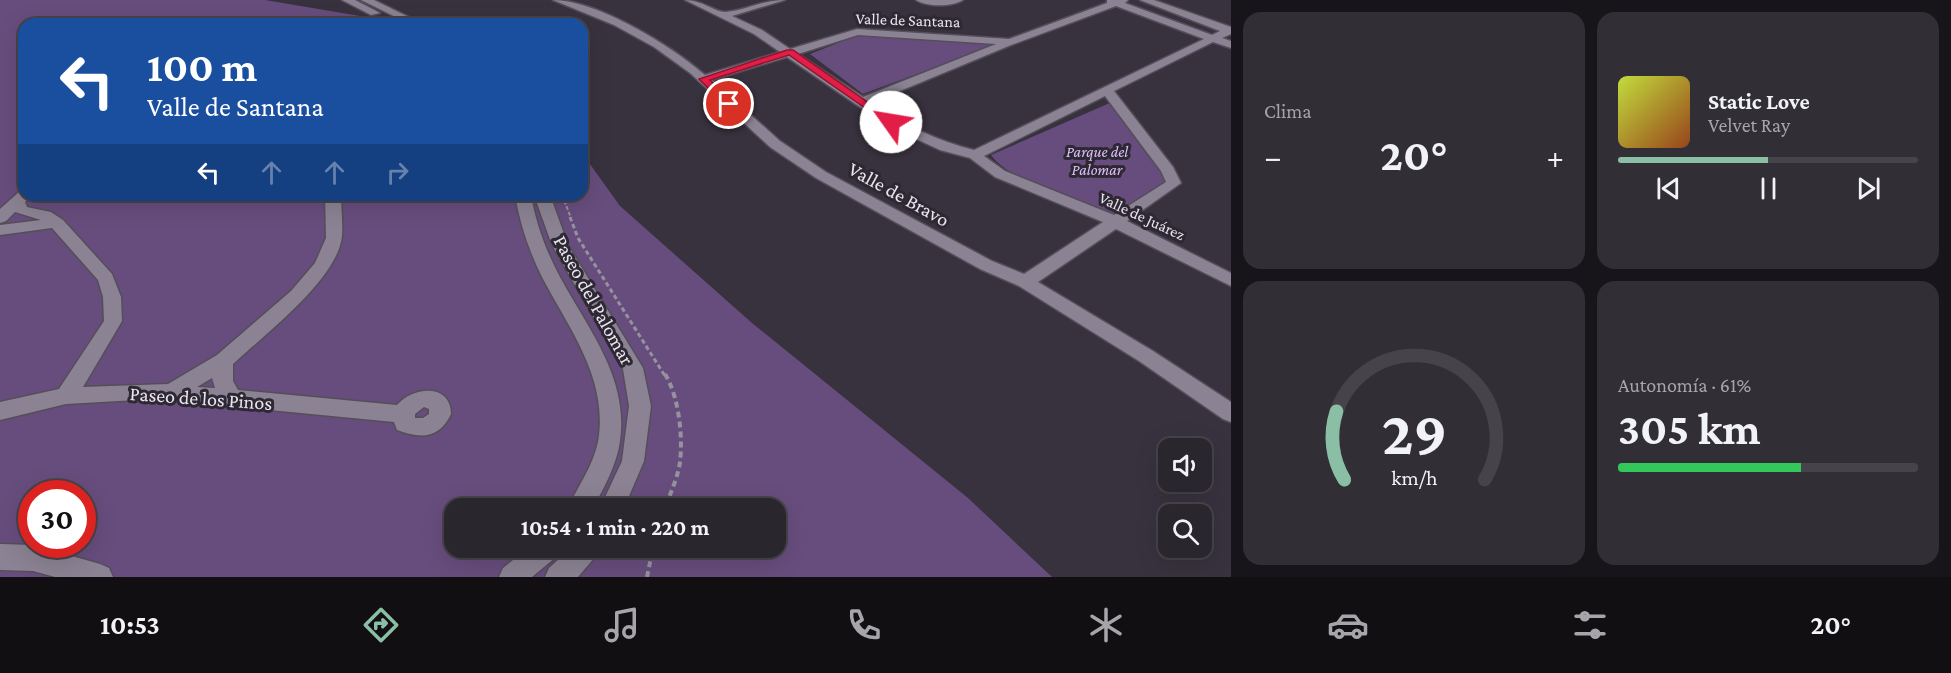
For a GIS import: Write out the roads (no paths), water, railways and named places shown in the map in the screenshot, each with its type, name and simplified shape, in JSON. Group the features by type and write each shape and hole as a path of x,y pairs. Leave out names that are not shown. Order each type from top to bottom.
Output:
{"street":[{"path":"347,0 384,18"},
{"path":"366,0 405,18"},
{"name":"Valle de Bravo","path":"558,0 633,30 674,55 704,79 775,144 821,175 966,254 1025,282 1146,356 1231,413"},
{"name":"Valle de Juárez","path":"690,0 724,15 790,52 860,103 909,132 945,147 975,155 987,166 1014,181 1114,221 1231,280"},
{"path":"724,15 780,0"},
{"path":"921,0 949,2 958,0"},
{"path":"1145,0 1225,34 1231,45"},
{"path":"1119,1 1225,34"},
{"name":"Valle de Santana","path":"860,103 1119,1"},
{"name":"Valle de Santana","path":"704,79 857,32 1010,42"},
{"path":"975,155 1225,34"},
{"path":"1025,282 1174,183 1168,170 1107,90"},
{"path":"0,218 18,201"},
{"path":"21,201 21,210 45,216 57,223 106,278 112,297 113,321 66,396"},
{"path":"170,393 224,360 297,295 323,265 334,238 333,201"},
{"name":"Paseo del Palomar","path":"524,201 525,213 538,247 563,297 594,349 608,386 609,441 596,478 585,498"},
{"name":"Paseo del Palomar","path":"544,201 560,245 633,368 640,406 633,461 616,498"},
{"path":"0,230 37,223 57,223"},
{"path":"563,297 587,288"},
{"path":"224,360 220,370 221,381 233,399"},
{"name":"Paseo de los Pinos","path":"0,411 66,396 154,391 403,414"},
{"path":"0,557 33,558 100,577"},
{"path":"512,577 535,558"},
{"path":"558,577 579,558"}],"park label":[{"name":"Parque del Palomar","path":"1097,160"}]}
